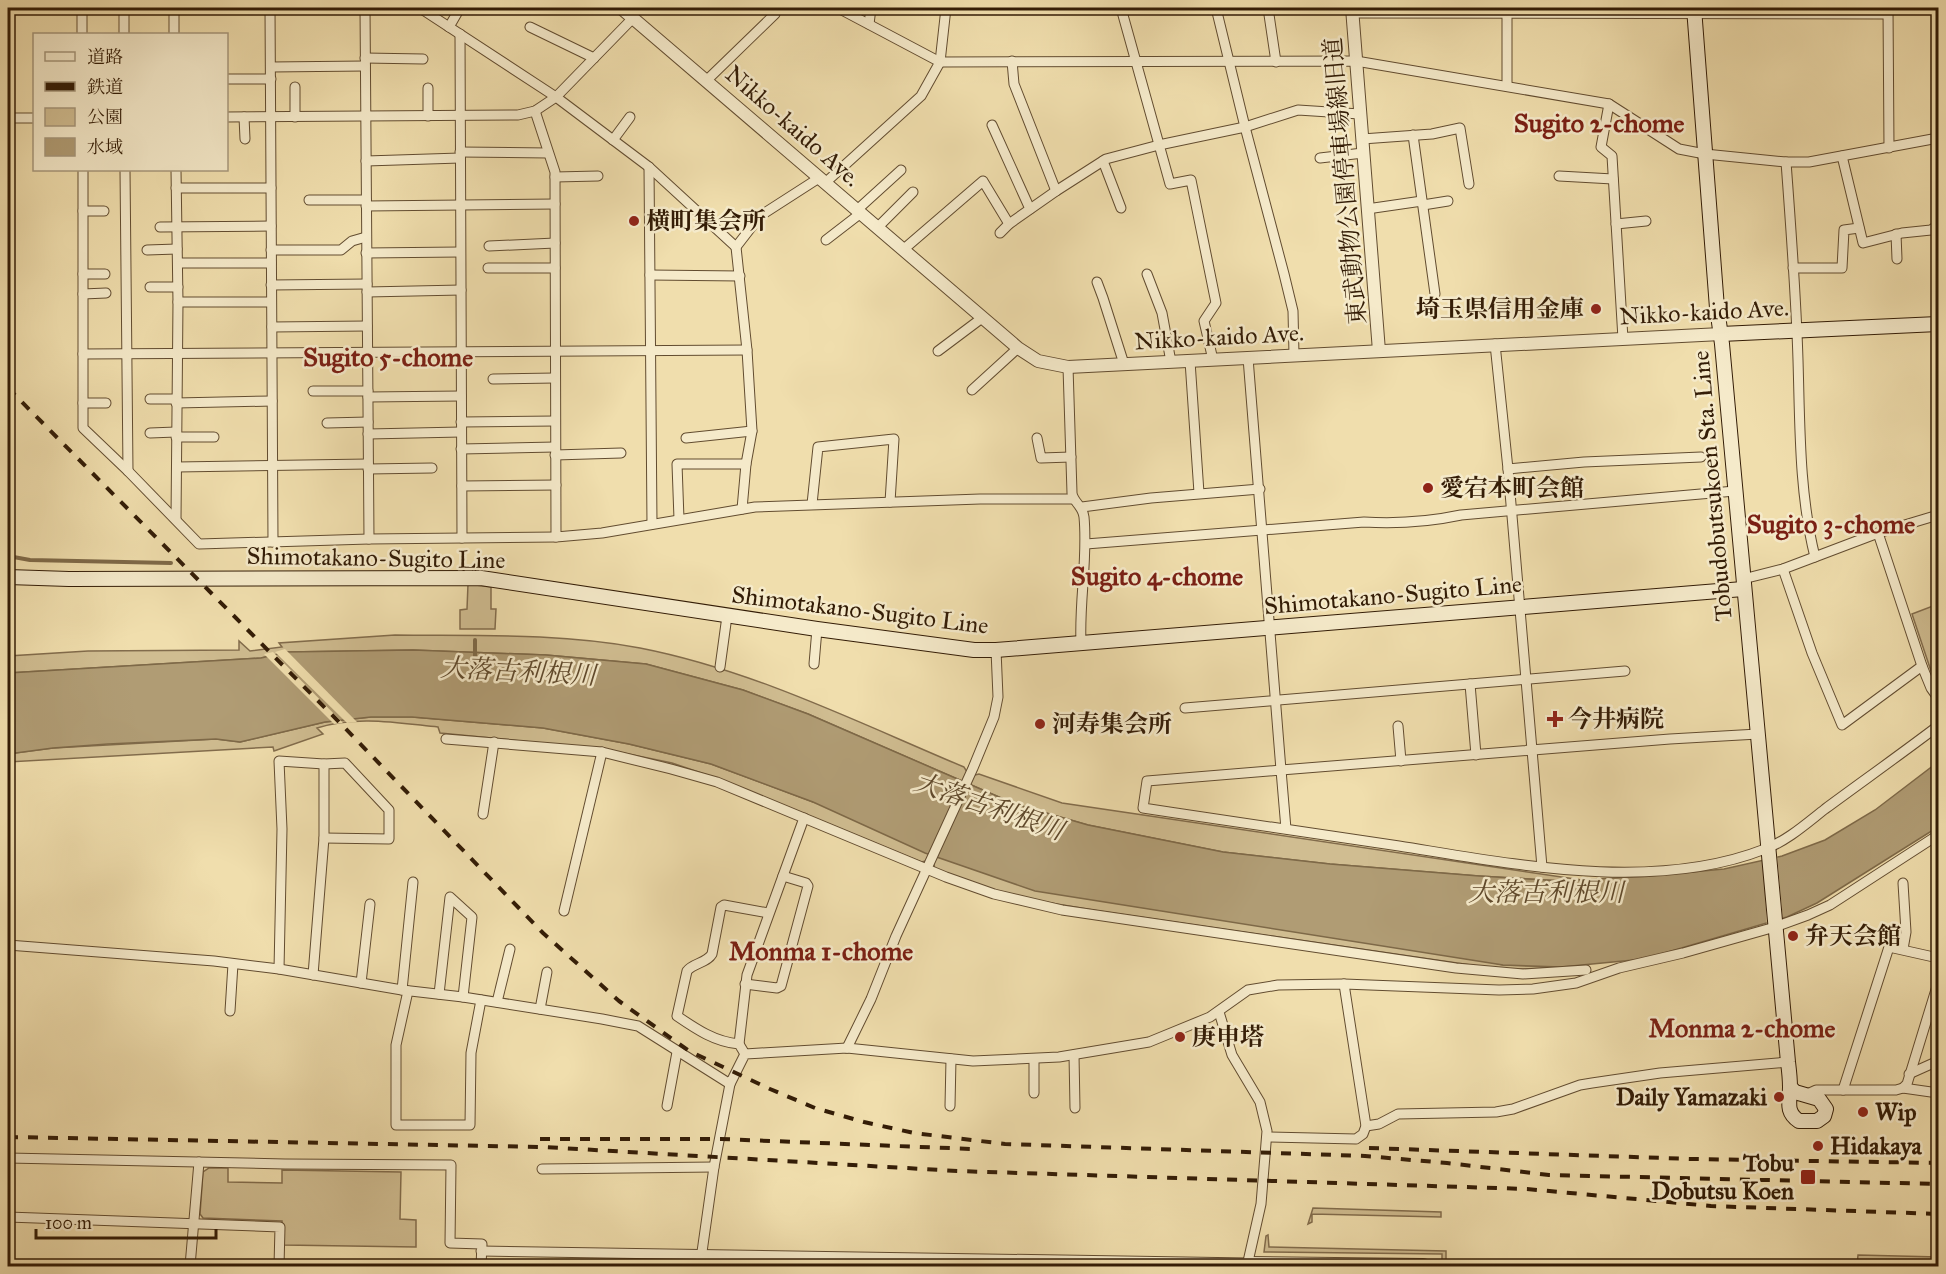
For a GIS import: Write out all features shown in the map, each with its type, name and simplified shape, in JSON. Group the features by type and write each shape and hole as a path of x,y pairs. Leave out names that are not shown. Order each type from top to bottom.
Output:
{"main road":[{"name":"Tobudobutsukoen Sta. Line","path":"1694,10 1775,926"},
{"name":"Nikko-kaido Ave.","path":"1721,334 1938,324"},
{"name":"Shimotakano-Sugito Line","path":"8,577 481,578 727,616 974,650 1520,607 1743,584"},
{"path":"1775,926 1790,1088 1789,1109 1799,1121 1821,1119 1826,1113 1819,1099 1790,1088"}],"street":[{"path":"82,8 82,33"},
{"path":"124,8 124,33"},
{"path":"174,8 174,33"},
{"path":"270,8 273,542"},
{"path":"364,8 369,539"},
{"path":"420,8 556,97 649,167 736,247 747,350 752,431 742,508"},
{"path":"449,27 460,8"},
{"path":"706,81 775,15 777,8"},
{"path":"838,8 940,62 1356,61 1609,104 1678,149 1705,154 1809,162 1938,138"},
{"path":"870,24 871,8"},
{"path":"736,247 760,216 822,181 921,96 940,62 946,8"},
{"path":"1121,8 1170,184 1191,180 1216,303 1204,321 1213,360"},
{"path":"1216,8 1293,311 1294,355"},
{"path":"1268,8 1276,62"},
{"path":"1352,10 1888,11 1889,148"},
{"name":"東武動物公園停車場線旧道","path":"1352,10 1379,351"},
{"path":"1507,10 1507,86"},
{"path":"228,117 518,115 536,111 556,97 594,58 630,12"},
{"name":"Nikko-kaido Ave.","path":"630,12 706,81 982,318 1018,348 1038,361 1068,367 1721,334"},
{"path":"530,27 594,58"},
{"path":"460,34 462,538"},
{"path":"271,67 423,59"},
{"path":"1012,62 1014,84 1056,191"},
{"path":"228,79 270,79"},
{"path":"295,87 295,117"},
{"path":"428,88 428,116"},
{"path":"1609,104 1601,147 1612,156 1623,339"},
{"path":"999,233 1056,191 1103,161 1159,145 1245,127 1298,110 1360,114"},
{"path":"536,111 555,177 556,537"},
{"path":"244,117 245,139"},
{"path":"613,140 630,117"},
{"path":"8,118 33,118"},
{"path":"992,125 1030,209"},
{"path":"1362,139 1460,128 1469,184"},
{"path":"1413,135 1435,294"},
{"path":"366,161 460,155 548,153"},
{"path":"1320,158 1363,153"},
{"path":"1842,156 1863,243 1896,234 1931,230 1938,225"},
{"path":"1103,161 1121,208"},
{"path":"1786,162 1804,485 1810,539 1815,557"},
{"path":"649,167 652,524"},
{"path":"826,240 859,212 901,170"},
{"path":"83,171 83,428 199,544 556,537 603,533 742,508 812,504 1073,498"},
{"path":"125,171 128,471"},
{"path":"176,171 178,263 176,519"},
{"path":"555,177 598,176"},
{"path":"1559,176 1613,179"},
{"path":"904,249 983,181 1009,224"},
{"path":"176,188 271,188"},
{"path":"878,227 913,192"},
{"path":"309,200 460,206 555,204"},
{"path":"1367,209 1448,201"},
{"path":"83,211 104,211"},
{"path":"1616,224 1646,221"},
{"path":"160,227 271,226"},
{"path":"1793,268 1842,268 1844,230 1859,228"},
{"path":"1896,234 1897,258"},
{"path":"271,250 341,250 352,241 366,237"},
{"path":"489,246 555,243"},
{"path":"147,250 177,249"},
{"path":"366,253 460,252"},
{"path":"178,263 271,263"},
{"path":"488,268 555,268"},
{"path":"83,273 105,274"},
{"path":"1147,274 1162,313 1171,362"},
{"path":"651,275 740,276"},
{"path":"1096,282 1124,364"},
{"path":"271,285 461,290"},
{"path":"150,287 178,287"},
{"path":"83,294 106,293"},
{"path":"178,302 271,303"},
{"path":"938,351 982,318"},
{"path":"272,327 367,326"},
{"path":"1495,344 1542,867"},
{"path":"972,390 1018,348"},
{"path":"83,354 747,350"},
{"path":"1248,358 1286,829"},
{"path":"1190,361 1199,493"},
{"path":"1068,367 1073,498 1082,507 1086,544 1081,643"},
{"path":"494,379 555,378"},
{"path":"314,391 461,396"},
{"path":"150,399 272,402"},
{"path":"83,403 106,403"},
{"path":"368,434 555,421"},
{"path":"327,423 368,422"},
{"path":"686,438 752,431"},
{"path":"150,433 214,437"},
{"path":"1037,438 1041,458 1071,457"},
{"path":"812,504 818,447 894,439 890,502"},
{"path":"461,449 621,453"},
{"path":"1508,469 1584,462 1701,457"},
{"path":"679,519 677,464 746,464"},
{"path":"177,467 272,465 432,468"},
{"path":"462,486 556,485"},
{"path":"1082,507 1199,493 1260,489"},
{"path":"1086,544 1364,522 1386,524 1432,521 1461,515 1735,491"},
{"path":"1743,584 1878,534 1938,515"},
{"path":"1878,534 1922,666 1938,698"},
{"path":"1783,569 1812,653 1842,725 1922,666"},
{"path":"720,667 727,616"},
{"path":"813,664 817,629"},
{"path":"847,1048 972,772 997,706 996,650"},
{"path":"1185,708 1625,671"},
{"path":"1470,684 1476,754"},
{"path":"1398,726 1401,761"},
{"path":"1758,734 1147,781 1143,808 1542,867 1605,873 1682,868 1769,851 1938,726"},
{"path":"446,739 602,752 717,782 927,868 994,894 1020,901 1109,918 1499,972 1537,974 1586,970"},
{"path":"483,814 494,742"},
{"path":"564,911 602,752"},
{"path":"279,969 282,829 279,761 345,763 389,810 389,839 324,838"},
{"path":"313,975 324,838 324,764"},
{"path":"745,1054 739,1044 747,975 804,818"},
{"path":"745,1054 847,1048 973,1061 1034,1059 1074,1055 1149,1042 1219,1012 1239,996 1258,988 1278,984 1499,990 1548,988 1588,981 1618,968 1683,953 1775,926 1830,905 1938,835"},
{"path":"745,984 777,988 781,986 808,886 806,883 783,876"},
{"path":"413,882 405,990 396,1045 396,1125 470,1125 471,1053 481,1000"},
{"path":"1903,884 1906,932 1903,949"},
{"path":"439,994 450,897 472,917 463,997"},
{"path":"362,983 370,904"},
{"path":"739,1044 729,1044 706,1035 677,1016 684,982 690,967 710,958 712,954 721,907 768,913"},
{"path":"8,945 279,969 638,1026 730,1084"},
{"path":"1824,1105 1831,1095 1841,1090 1889,946 1938,958"},
{"path":"497,1002 510,949"},
{"path":"230,1011 233,964"},
{"path":"540,1009 547,972"},
{"path":"1904,1088 1938,983"},
{"path":"1268,1137 1356,1139 1363,1134 1366,1126 1344,984"},
{"path":"1219,1012 1232,1055 1260,1102 1268,1137 1261,1204 1248,1265"},
{"path":"667,1106 677,1052"},
{"path":"700,1266 714,1167 730,1084 745,1054"},
{"path":"1074,1055 1076,1108"},
{"path":"950,1106 951,1059"},
{"path":"1034,1059 1034,1093"},
{"path":"1910,1074 1938,1061"},
{"path":"1366,1126 1379,1124 1398,1114 1496,1112 1513,1109 1580,1085 1604,1081 1660,1073 1788,1062"},
{"path":"1804,1095 1816,1090 1896,1090 1904,1088 1938,1093"},
{"path":"8,1158 451,1165 450,1243 482,1244 481,1266"},
{"path":"190,1266 199,1162"},
{"path":"542,1168 714,1167"},
{"path":"8,1217 280,1227 279,1266"},
{"path":"481,1251 702,1254 904,1262 1427,1266"}],"green space":[{"path":"468,584 491,587 491,609 496,609 495,629 460,629 460,610 467,609"},
{"path":"1938,604 1938,681 1935,683 1912,614"},
{"path":"395,635 548,638 640,648 724,670 805,699 964,767 967,772 979,774 1062,803 1582,880 1479,876 1330,864 1223,852 1088,825 1015,804 808,714 743,690 646,664 546,655 413,650 288,652 261,658 8,673 8,656 88,651 239,650 239,641 250,651 282,647 279,643"},
{"path":"371,717 412,717 543,728 629,744 711,764 813,802 1503,965 1561,967 1505,970 1045,902 987,889 935,869 934,865 926,861 921,862 719,779 672,763 604,749 440,733 438,727 378,721 347,722 317,728 323,734 274,751 273,747 8,762 8,754 53,748 216,739 240,742 325,722"},
{"path":"209,1168 228,1168 228,1182 282,1183 282,1170 401,1172 400,1219 416,1220 416,1247 283,1245 282,1221 203,1218 200,1214 203,1172"},
{"path":"1313,1208 1441,1212 1441,1217 1312,1214 1312,1222 1308,1224"},
{"path":"1268,1235 1269,1247 1446,1251 1446,1266 1442,1266 1442,1254 1264,1252"},
{"path":"1858,1255 1938,1257 1938,1266 1857,1266"}],"water":[{"name":"大落古利根川","path":"413,650 546,655 646,664 743,690 808,714 1015,804 1088,825 1223,852 1330,864 1562,881 1724,869 1782,856 1825,840 1875,810 1938,762 1938,827 1817,903 1787,917 1644,959 1561,967 1503,965 1035,891 925,853 813,802 711,764 629,744 543,728 412,717 371,717 325,722 240,742 216,739 108,744 8,754 8,673 261,658 287,652"}],"pier":[{"path":"285,649 357,722 347,723 275,652"},
{"path":"273,652 343,723 334,724 264,654"},
{"path":"1777,854 1783,921 1767,926 1763,857"}],"waterway":[{"path":"8,556 30,560 171,563"},
{"name":"大落古利根川","path":"475,640 475,657"}],"railway":[{"path":"8,388 343,726 543,933 619,1001 689,1051 815,1108 914,1133 1005,1144 1365,1156 1549,1175 1938,1184"},
{"path":"8,1137 543,1147 957,1171 1527,1189 1711,1206 1938,1214"},
{"path":"540,1139 721,1139 972,1149"},
{"path":"1369,1148 1692,1159 1938,1163"}],"place":[{"name":"横町集会所","path":"634,221"},
{"name":"埼玉県信用金庫","path":"1596,309"},
{"name":"愛宕本町会館","path":"1428,488"},
{"name":"今井病院","path":"1555,719"},
{"name":"河寿集会所","path":"1040,724"},
{"name":"弁天会館","path":"1793,936"},
{"name":"庚申塔","path":"1180,1037"},
{"name":"Daily Yamazaki","path":"1779,1097"},
{"name":"Wip","path":"1863,1112"},
{"name":"Hidakaya","path":"1818,1146"},
{"name":"Tobu Dobutsu Koen","path":"1808,1177"}],"district":[{"name":"Sugito 2-chome","path":"1599,123"},
{"name":"Sugito 5-chome","path":"388,357"},
{"name":"Sugito 3-chome","path":"1831,524"},
{"name":"Sugito 4-chome","path":"1157,576"},
{"name":"Monma 1-chome","path":"821,951"},
{"name":"Monma 2-chome","path":"1742,1028"}]}
